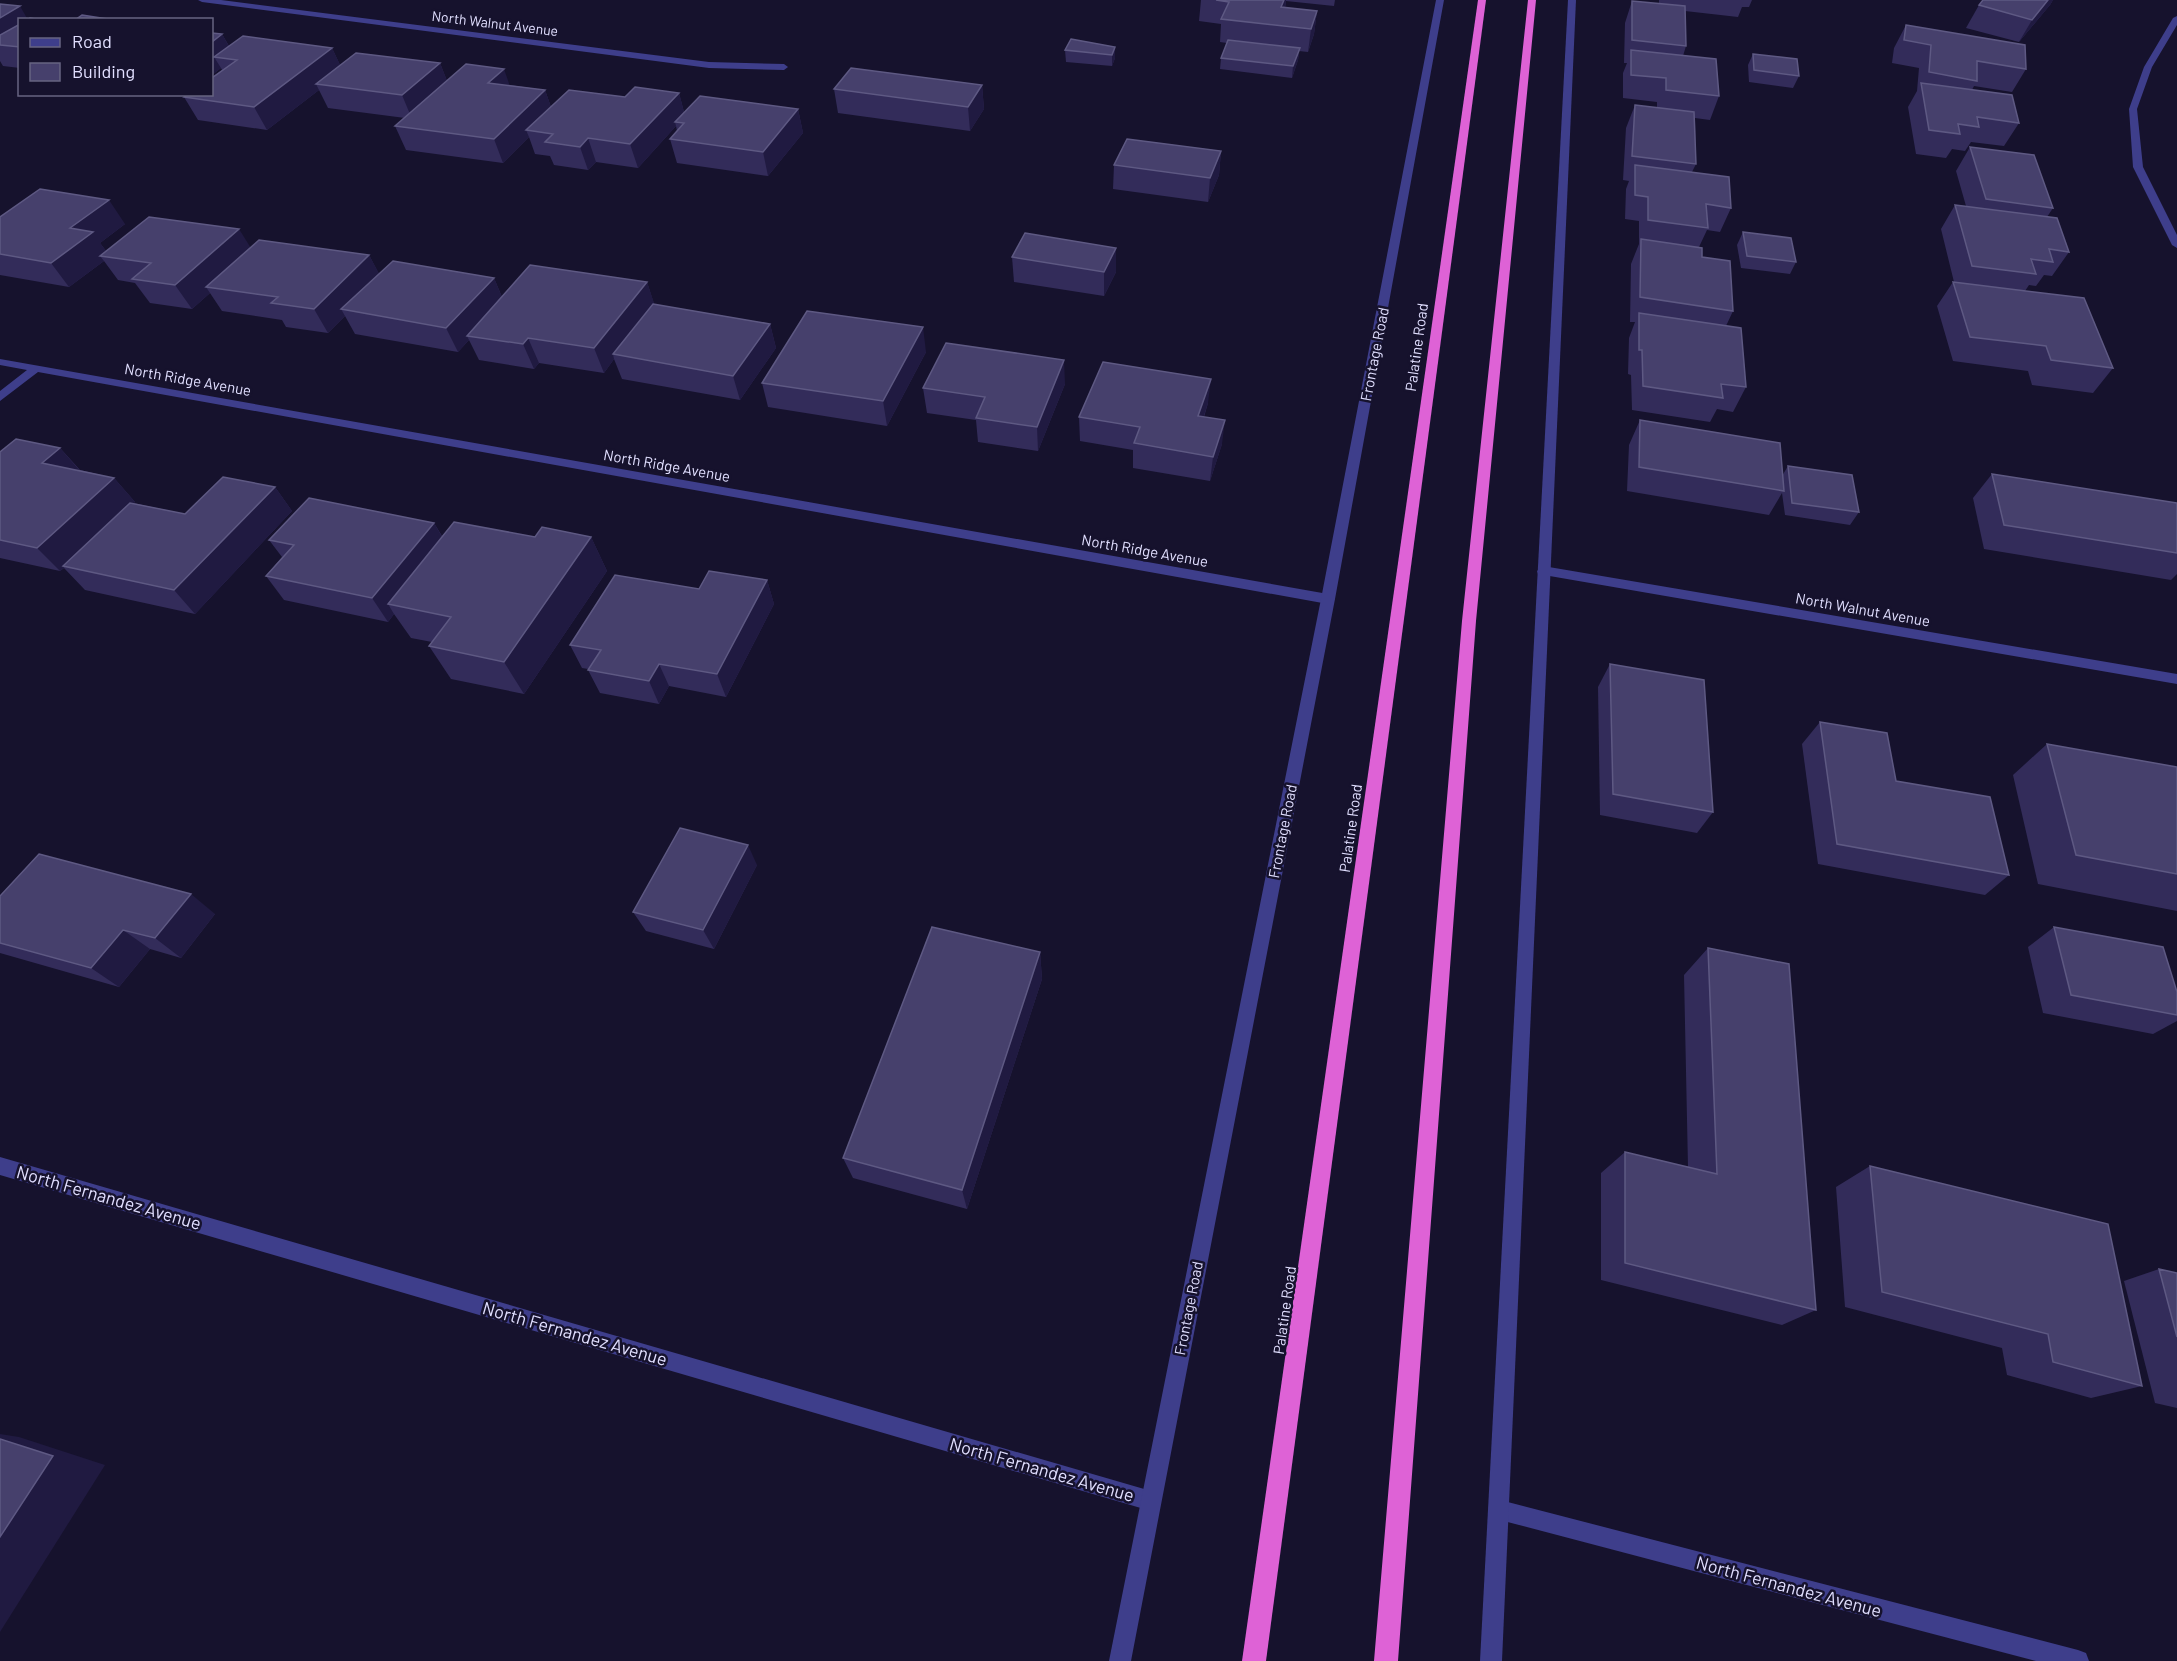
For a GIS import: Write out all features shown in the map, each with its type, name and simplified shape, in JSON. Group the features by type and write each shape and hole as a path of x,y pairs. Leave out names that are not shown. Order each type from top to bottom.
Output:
{"highway":[{"name":"Palatine Road","path":"1254,1661 1482,0"},
{"path":"1386,1661 1469,621 1532,0"}],"street":[{"name":"North Walnut Avenue","path":"202,0 709,65 784,68"},
{"name":"Frontage Road","path":"1120,1661 1328,599 1440,0"},
{"path":"1491,1661 1572,0"},
{"path":"2177,18 2148,67 2133,109 2138,167 2177,245"},
{"name":"North Ridge Avenue","path":"0,362 1328,599"},
{"path":"0,397 35,369"},
{"name":"North Walnut Avenue","path":"1543,571 2177,679"},
{"name":"North Fernandez Avenue","path":"0,1166 1151,1501"},
{"name":"North Fernandez Avenue","path":"1500,1510 2078,1661"}],"building":[{"path":"1216,0 1284,0 1281,7 1317,11 1311,29 1221,19 1229,2"},
{"path":"1983,0 2048,0 2032,20 1979,5"},
{"path":"1632,1 1685,6 1686,46 1632,40"},
{"path":"0,4 20,6 0,18"},
{"path":"82,15 101,18 78,18"},
{"path":"18,25 18,47 0,45 0,35"},
{"path":"1906,25 2025,45 2026,69 1977,61 1977,81 1929,72 1931,45 1904,40"},
{"path":"213,33 222,34 213,41"},
{"path":"243,36 332,48 254,107 184,97 213,96 213,77 237,60 214,57"},
{"path":"1071,39 1115,47 1112,55 1065,50"},
{"path":"1228,40 1300,48 1293,66 1221,58"},
{"path":"1631,50 1716,59 1719,96 1666,90 1666,78 1631,75"},
{"path":"356,53 440,63 402,95 316,84"},
{"path":"1753,54 1797,59 1799,76 1754,70"},
{"path":"466,64 504,69 488,83 545,90 494,139 395,126"},
{"path":"851,68 982,85 968,107 834,89"},
{"path":"1921,83 2012,95 2019,123 1977,117 1979,127 1958,124 1960,134 1929,130"},
{"path":"635,87 679,93 630,144 588,138 580,147 545,142 553,134 526,130 569,90 625,97"},
{"path":"700,96 798,109 763,152 670,139 684,123 675,122"},
{"path":"1635,105 1694,112 1696,164 1632,156"},
{"path":"1127,139 1221,151 1210,178 1114,165"},
{"path":"1970,147 2034,155 2053,208 1986,199"},
{"path":"1635,165 1729,177 1731,208 1706,204 1708,228 1648,220 1648,197 1635,195"},
{"path":"40,189 109,200 70,228 93,232 51,263 0,254 0,217"},
{"path":"1955,205 2057,218 2069,252 2049,249 2053,262 2031,259 2036,274 1972,266"},
{"path":"149,217 239,229 175,285 132,279 151,263 100,256"},
{"path":"1743,232 1791,238 1796,262 1747,256"},
{"path":"1025,233 1116,248 1104,272 1012,257"},
{"path":"1641,239 1702,248 1702,257 1730,261 1733,311 1640,297"},
{"path":"259,240 369,255 314,309 271,303 278,297 206,287"},
{"path":"393,261 494,278 446,328 341,309"},
{"path":"530,265 647,282 594,348 528,338 523,344 467,336"},
{"path":"1953,282 2084,298 2113,368 2051,360 2046,346 1970,337"},
{"path":"653,304 770,324 733,376 613,354"},
{"path":"807,311 923,327 883,401 762,383"},
{"path":"1639,313 1741,328 1746,387 1721,384 1723,398 1643,386 1642,350 1639,350"},
{"path":"946,343 1064,360 1037,427 976,418 985,397 923,388"},
{"path":"1103,362 1211,379 1198,416 1225,420 1213,457 1134,443 1140,427 1079,417"},
{"path":"1640,420 1780,443 1784,491 1639,467"},
{"path":"16,439 60,448 42,463 114,478 37,548 0,540 0,452"},
{"path":"1788,466 1852,475 1859,512 1792,503"},
{"path":"1992,474 2177,503 2177,553 2004,525"},
{"path":"223,477 275,487 174,590 63,566 130,503 185,514"},
{"path":"309,498 434,523 372,598 266,576 294,545 269,540"},
{"path":"454,522 535,537 542,527 591,537 504,662 429,646 451,617 388,604"},
{"path":"709,571 767,580 717,674 659,664 649,681 588,670 601,650 570,645 615,575 699,589"},
{"path":"1610,664 1704,680 1713,812 1613,794"},
{"path":"1820,722 1887,733 1896,781 1990,797 2009,875 1837,844"},
{"path":"2047,744 2177,767 2177,874 2076,855"},
{"path":"680,828 748,845 703,930 633,912"},
{"path":"39,854 191,894 155,938 123,930 91,968 0,943 0,896"},
{"path":"932,927 1040,952 962,1190 843,1158"},
{"path":"2054,927 2163,947 2177,992 2177,1015 2071,995"},
{"path":"1708,948 1789,964 1816,1310 1625,1263 1625,1152 1717,1174"},
{"path":"1870,1166 2108,1224 2142,1386 2053,1362 2048,1334 1882,1292"},
{"path":"2159,1269 2177,1273 2177,1337"},
{"path":"0,1439 53,1456 0,1537"}]}
